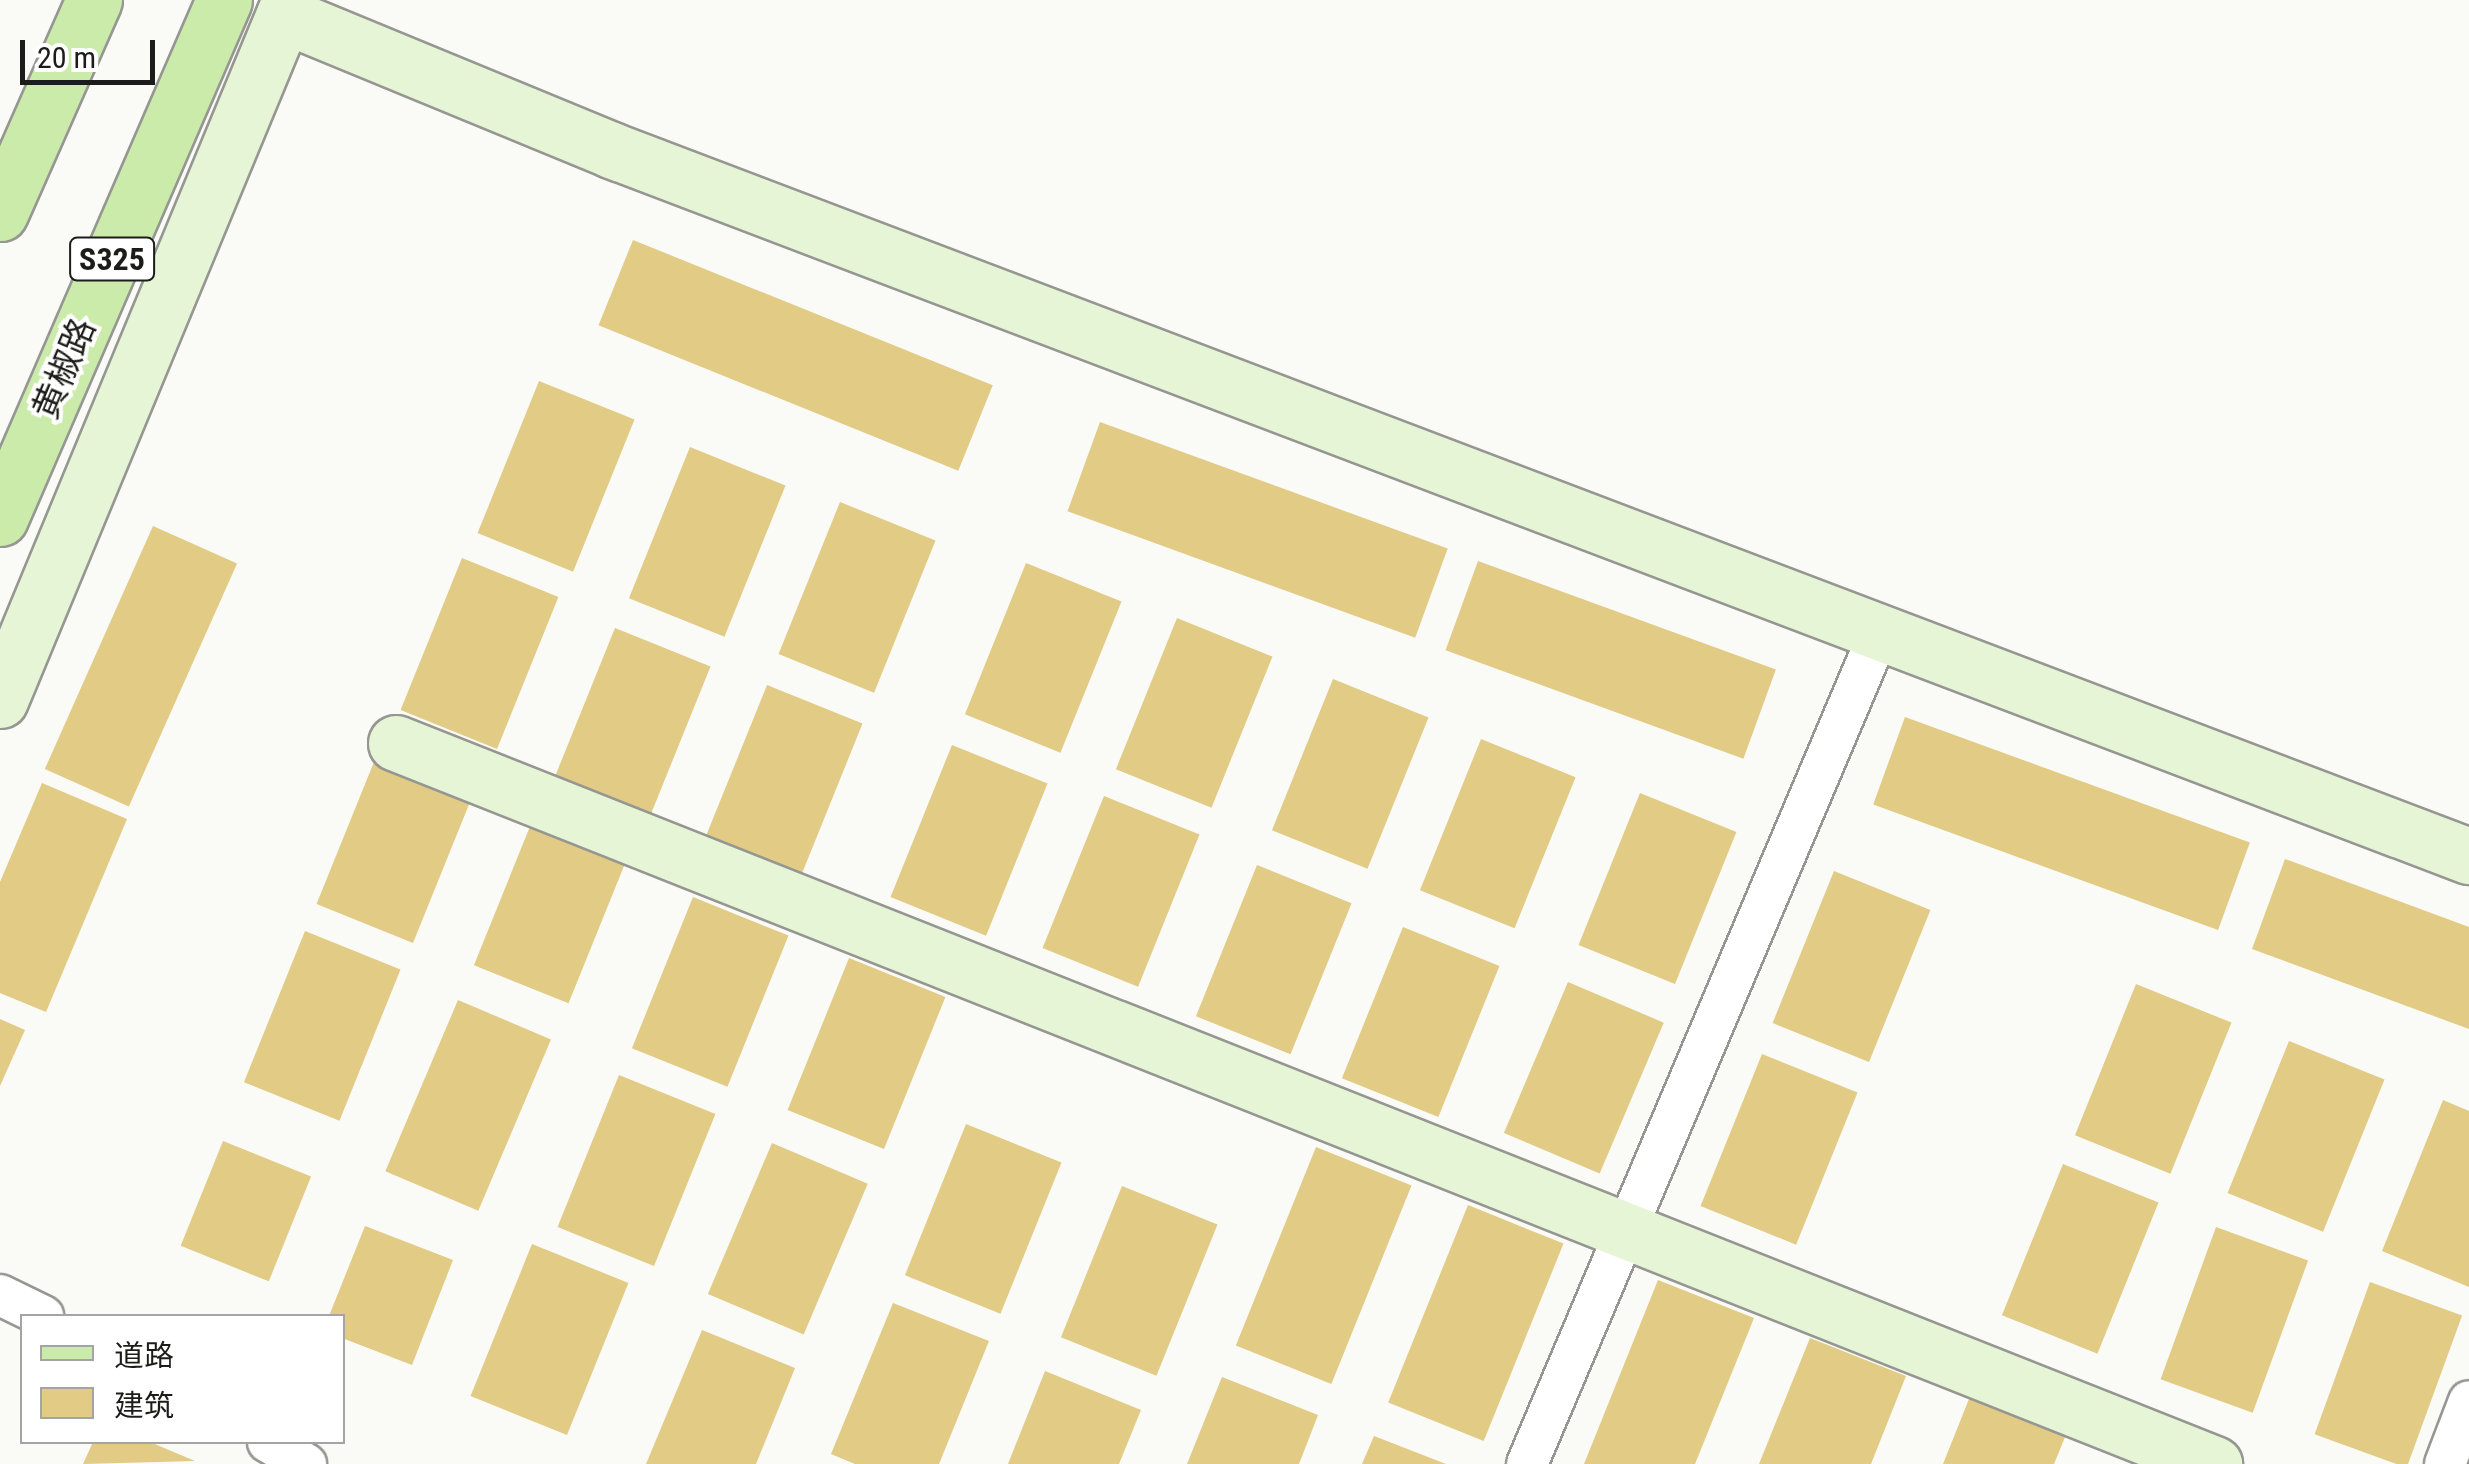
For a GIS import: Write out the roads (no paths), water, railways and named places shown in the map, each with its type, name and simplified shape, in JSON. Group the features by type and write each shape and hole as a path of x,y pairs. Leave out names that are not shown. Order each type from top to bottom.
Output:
{"main road":[{"path":"0,213 94,0"},
{"name":"黄椒路","path":"0,518 224,0"}],"street":[{"path":"0,700 287,7 611,150 1878,636 2469,856"},
{"path":"1527,1464 1878,636"},
{"path":"396,743 2214,1464"},
{"path":"0,1295 39,1314"},
{"path":"2445,1464 2469,1401"},
{"path":"271,1444 306,1464"}]}
